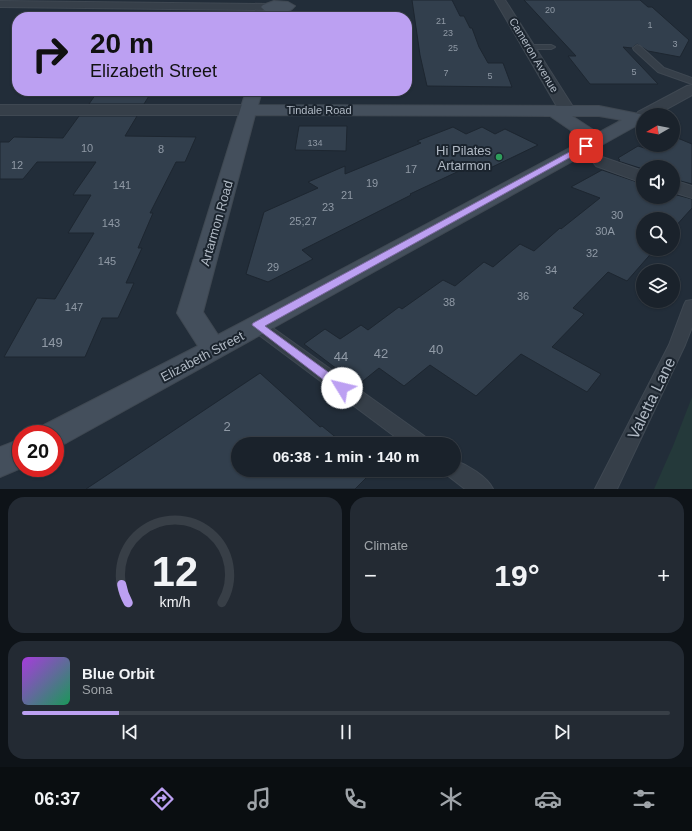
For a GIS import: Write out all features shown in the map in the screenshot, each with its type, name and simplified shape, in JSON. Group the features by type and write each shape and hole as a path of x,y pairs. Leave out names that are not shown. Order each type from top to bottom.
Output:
{"street":[{"name":"Cameron Avenue","path":"500,0 529,47 559,110"},
{"path":"0,4 275,7"},
{"name":"Elizabeth Street","path":"657,108 692,89"},
{"name":"Tindale Road","path":"0,110 251,101 600,111 636,115"},
{"name":"Artarmon Road","path":"214,349 190,313 251,101"},
{"path":"559,110 597,140"},
{"name":"Elizabeth Street","path":"64,429 636,119"},
{"path":"602,162 636,174"},
{"path":"680,188 692,192"},
{"path":"0,463 12,457"}],"lane":[{"path":"529,47 551,47"},
{"path":"637,48 661,70 692,81"},
{"name":"Valetta Lane","path":"606,489 677,345 692,305"},
{"path":"257,325 410,437"},
{"path":"461,474 482,489"}],"green space":[{"path":"692,397 692,489 654,489 673,446"}],"building":[{"path":"412,0 452,0 460,16 464,16 470,28 472,28 479,47 488,63 503,63 512,87 427,86 420,55"},
{"path":"524,0 640,0 648,7 652,7 689,40 680,57 648,51 637,44 632,48 623,47 658,84 590,84 568,56 576,56"},
{"path":"95,96 149,96 144,104 89,104"},
{"path":"79,116 137,116 125,136 196,137 185,162 176,162 150,213 153,213 138,248 142,248 126,283 134,283 118,318 102,318 85,357 4,357 37,298 55,299 94,233 68,233 91,195 73,195 96,162 37,162 23,179 0,179 0,142 9,142 14,137 63,138"},
{"path":"299,126 347,126 346,151 295,150"},
{"path":"453,127 466,134 482,127 495,134 505,129 538,145 486,170 474,164 410,194 411,195 302,250 313,259 268,282 246,274 264,212 318,188 308,182 345,166 345,174 421,143 417,141"},
{"path":"680,139 692,144 692,184 680,181 680,160 636,160 636,167 618,161 620,160 618,158 636,147 636,152 680,152"},
{"path":"602,170 636,182 636,204 680,204 680,196 692,199 692,208 680,221 680,212 636,212 636,256 649,256 642,264 636,264 636,271 627,281 608,272 573,308 584,314 552,347 601,374 587,392 521,354 476,396 430,365 404,386 379,368 358,385 304,344 325,329 340,339 361,325 368,330 399,307 402,309 443,280 455,286 484,262 493,267 520,244 534,251 560,228 561,229 600,198 571,187"},
{"path":"260,373 320,427 322,426 335,437 231,437 231,477 367,477 355,489 86,489"}],"place":[{"name":"Hi Pilates Artarmon","path":"499,157"}],"route":[{"path":"342,388 257,325 586,146"}]}
